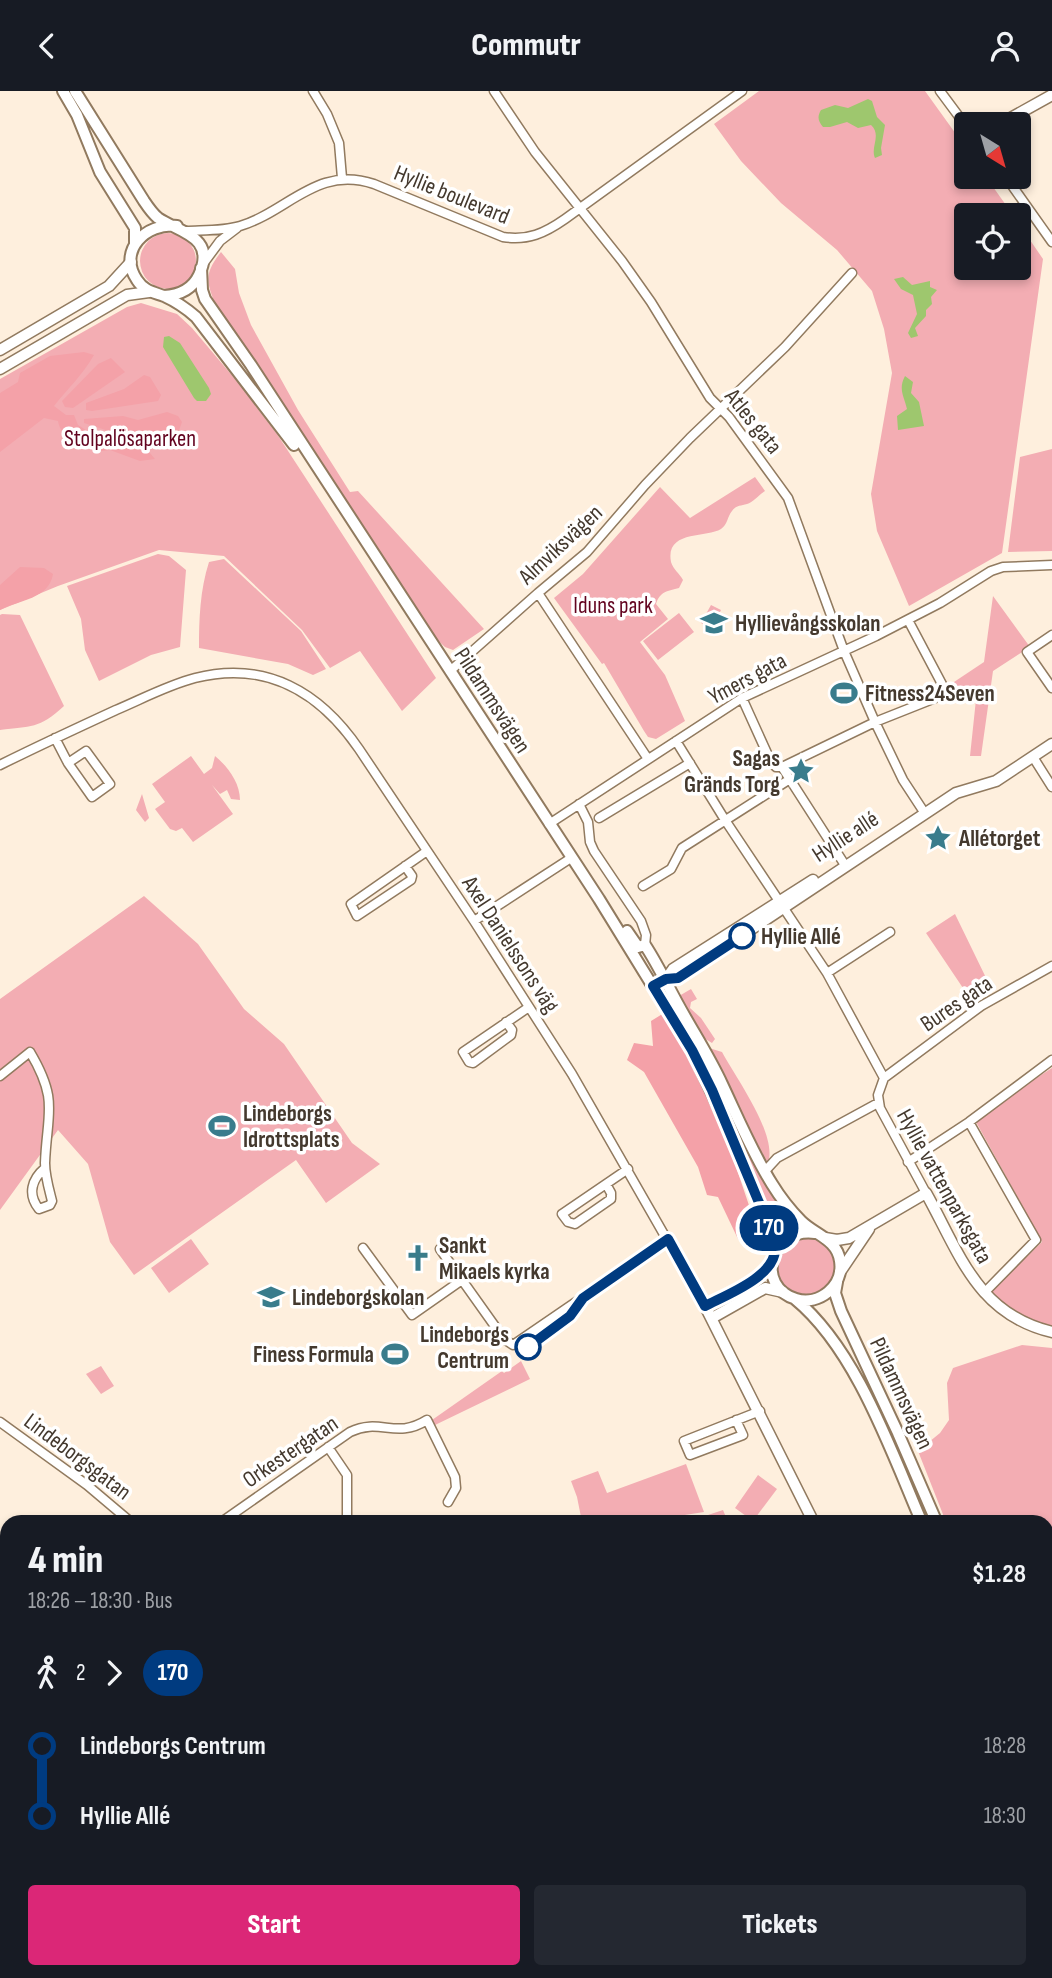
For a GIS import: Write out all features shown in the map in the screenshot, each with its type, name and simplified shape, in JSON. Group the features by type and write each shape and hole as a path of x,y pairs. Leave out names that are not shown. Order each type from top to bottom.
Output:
{"main road":[{"path":"63,91 77,115 100,172 135,228 131,262 136,279 149,292"},
{"name":"Pildammsvägen","path":"75,91 144,201 157,217 181,229 200,247 202,292 205,299 251,365 599,899 692,1050 712,1090 770,1229 775,1252 772,1264 777,1285 823,1327 847,1362 919,1515"},
{"path":"135,244 141,236 158,226 181,229"},
{"path":"164,296 184,292 192,286 202,266"},
{"name":"Pildammsvägen","path":"149,292 164,296 188,310 205,328 352,523"},
{"name":"Pildammsvägen","path":"599,899 638,947 645,945 666,979 712,1063 746,1136 786,1204 838,1253 836,1299 934,1515"},
{"path":"775,1252 785,1239 792,1235 820,1235"},
{"path":"789,1296 814,1300 824,1296 839,1276"}],"street":[{"path":"202,266 220,241 239,226 316,186 342,178 339,143 334,128 313,91"},
{"name":"Atles gata","path":"494,91 535,152 622,261 651,302 710,398 729,417 788,498 844,651 903,780 922,809"},
{"name":"Hyllie boulevard","path":"342,178 367,181 490,233 514,239 539,235 742,91"},
{"path":"940,91 956,112"},
{"path":"1022,112 1052,95"},
{"path":"1014,189 1052,242"},
{"path":"181,229 216,230 239,226"},
{"path":"0,350 109,286 131,262"},
{"name":"Almviksvägen","path":"450,671 587,552 645,485 720,408 785,347 852,273"},
{"path":"0,369 127,295 149,292"},
{"name":"Ymers gata","path":"550,824 742,698 908,620 1003,566 1052,565"},
{"path":"538,593 648,759"},
{"path":"742,698 771,762 776,767 782,767 875,722 938,697 943,692 943,686 908,620"},
{"path":"1052,635 1027,652 1052,688"},
{"name":"Axel Danielssons väg","path":"0,765 192,678 224,672 256,675 293,686 309,695 341,723 474,921 572,1074 712,1318 810,1515"},
{"path":"55,738 68,763 92,797 110,784 86,751 68,763"},
{"name":"Hyllie allé","path":"653,986 666,979 678,978 922,809 967,782 1002,772 1052,738"},
{"path":"676,741 827,973 884,1078"},
{"name":"Hyllie allé","path":"782,904 956,793 996,781 1052,744"},
{"path":"1033,757 1052,787"},
{"path":"599,818 690,763"},
{"path":"782,767 843,862"},
{"path":"643,886 671,869 682,848 790,779"},
{"path":"579,804 588,822 590,842 641,921 646,936 645,945"},
{"path":"405,866 412,876 411,880 357,916 351,905 405,866 427,851"},
{"path":"474,921 571,858"},
{"path":"827,973 890,932"},
{"name":"Bures gata","path":"884,1078 981,1006 1052,966"},
{"path":"506,1022 512,1030 511,1035 473,1063 469,1062 463,1052 506,1022 529,1007"},
{"path":"0,1076 30,1052 42,1073 49,1100 46,1168 52,1201 50,1205 38,1209 31,1185 34,1178 46,1168"},
{"path":"908,1162 969,1122 1052,1061"},
{"name":"Hyllie vattenparksgata","path":"884,1078 879,1089 878,1103 908,1162 984,1293 1007,1314 1033,1328 1052,1332"},
{"path":"765,1171 777,1158 878,1103"},
{"path":"969,1122 1036,1240 984,1293"},
{"path":"606,1184 611,1192 611,1199 575,1224 568,1222 562,1214 606,1184 628,1169"},
{"path":"820,1235 837,1240 849,1238 926,1193"},
{"path":"839,1276 874,1224"},
{"path":"440,1249 504,1339 513,1345 668,1239"},
{"path":"363,1248 412,1315 463,1282"},
{"path":"705,1306 752,1281 772,1264"},
{"path":"712,1318 765,1288 789,1296"},
{"path":"736,1420 743,1435 690,1455 684,1441 736,1420 760,1411"},
{"name":"Orkestergatan","path":"231,1515 356,1430 378,1426 407,1430 426,1420 455,1477 456,1488 448,1502"},
{"name":"Lindeborgsgatan","path":"0,1422 124,1515"},
{"path":"328,1447 347,1475 347,1515"}],"green space":[{"path":"759,91 925,91 954,131 954,189 995,189 1004,203 954,203 954,280 1031,280 1031,242 1043,259 1002,553 909,606 877,531 871,494 892,373 884,329 872,291 837,250 781,203 741,161 714,124"},
{"path":"168,233 179,235 188,241 194,250 194,272 188,281 179,287 168,289 157,287 148,281 142,272 140,261 142,250 148,241 157,235"},
{"path":"221,252 235,269 239,293 251,325 298,410 350,492 358,491 484,629 453,650 445,647 432,635 216,306 208,278"},
{"name":"Stolpalösaparken","path":"141,303 177,314 235,379 277,434 436,678 402,711 360,651 330,668 302,630 224,556 159,550 0,610 0,379 127,307"},
{"path":"84,352 94,355 54,406 66,415 74,415 78,425 86,430 128,444 144,446 155,459 140,461 110,450 94,452 67,436 58,421 44,418 0,452 0,393 18,382 20,373 50,356"},
{"path":"111,358 125,372 73,408 65,407 62,401 98,364"},
{"path":"144,375 150,377 161,395 158,401 86,410 86,403 124,389"},
{"path":"167,412 178,416 182,422 176,439 168,442 162,436 154,445 142,436 133,439 84,423 84,419 123,416 138,420"},
{"path":"1052,449 1052,551 1008,552 1020,457"},
{"name":"Iduns park","path":"755,477 765,491 749,503 734,509 721,529 680,540 671,552 672,565 683,580 679,588 662,594 656,604 668,619 640,642 665,675 685,721 656,739 648,737 604,663 602,664 554,598 583,574 660,487 690,518"},
{"path":"158,554 169,556 186,570 180,647 151,655 99,681 85,650 81,619 67,586"},
{"path":"224,559 301,631 326,669 313,675 288,664 199,648 201,605 209,562"},
{"path":"20,567 44,568 53,574 46,589 39,594 0,610 0,585"},
{"path":"993,596 1030,647 993,671 981,756 970,756 977,690 956,687 948,694 948,686 984,662"},
{"path":"711,605 721,610 712,628 701,623"},
{"path":"679,613 694,632 658,660 643,641"},
{"path":"0,615 20,615 64,706 41,723 0,730"},
{"path":"191,756 204,774 212,768 215,756 220,760 235,781 240,800 231,799 227,790 220,794 212,785 233,814 193,842 182,828 176,831 170,829 155,809 165,802 152,784"},
{"path":"142,794 149,818 145,822 136,810"},
{"path":"144,896 198,944 244,1009 284,1044 352,1143 380,1164 326,1203 296,1160 134,1275 110,1242 88,1164 58,1130 0,1210 0,999"},
{"path":"955,914 990,986 969,997 926,933"},
{"path":"691,989 697,999 691,1002 690,1008 701,1018 715,1039 712,1043 702,1037 679,996"},
{"path":"664,1013 688,1052 729,1133 733,1158 758,1232 748,1248 738,1239 718,1197 707,1195 698,1167 644,1072 627,1060 634,1043 653,1046 651,1021"},
{"path":"709,1048 722,1052 762,1122 767,1137 768,1163 753,1138"},
{"path":"1052,1068 1052,1327 1033,1322 1018,1314 990,1292 1042,1242 976,1122"},
{"path":"742,1140 772,1193 788,1215 774,1223 751,1171"},
{"path":"807,1238 823,1243 831,1251 836,1267 831,1283 823,1291 807,1296 791,1291 783,1283 778,1267 783,1251 791,1243"},
{"path":"191,1239 209,1264 169,1293 151,1268"},
{"path":"1022,1345 1052,1348 1052,1515 943,1515 918,1451 940,1433 949,1420 947,1383 953,1368"},
{"path":"521,1361 530,1379 435,1425 432,1420 502,1371 504,1373"},
{"path":"101,1366 114,1386 101,1394 86,1374"},
{"path":"686,1464 704,1512 685,1515 581,1515 571,1481 598,1471 607,1493"},
{"path":"758,1475 777,1489 758,1515 745,1515 735,1508"},
{"path":"723,1510 725,1515 708,1515"}],"shaded area":[{"path":"868,99 872,101 877,117 885,125 882,155 875,158 876,133 871,125 858,128 847,122 823,127 819,119 821,110 835,105 848,108"},
{"path":"903,277 912,285 930,281 930,287 937,290 931,297 932,304 926,310 926,316 915,328 918,336 911,338 908,333 917,314 913,295 901,289 894,279"},
{"path":"169,336 180,343 209,388 211,394 206,401 197,401 194,398 163,347 164,337"},
{"path":"905,376 913,382 911,393 919,402 924,426 898,430 897,416 907,409 902,389"}],"bus line":[{"name":"170","path":"528,1347 570,1316 583,1298 668,1239 705,1306 752,1281 772,1264 775,1252 770,1229 712,1090 692,1050 653,986 666,979 678,978 742,936"}],"place":[{"name":"Hyllievångsskolan","path":"714,623"},
{"name":"Fitness24Seven","path":"844,693"},
{"name":"Sagas Gränds Torg","path":"801,771"},
{"name":"Allétorget","path":"938,838"},
{"name":"Hyllie Allé","path":"742,936"},
{"name":"Lindeborgs Idrottsplats","path":"222,1126"},
{"name":"Sankt Mikaels kyrka","path":"418,1258"},
{"name":"Lindeborgskolan","path":"271,1297"},
{"name":"Lindeborgs Centrum","path":"528,1347"},
{"name":"Finess Formula","path":"395,1354"}]}
